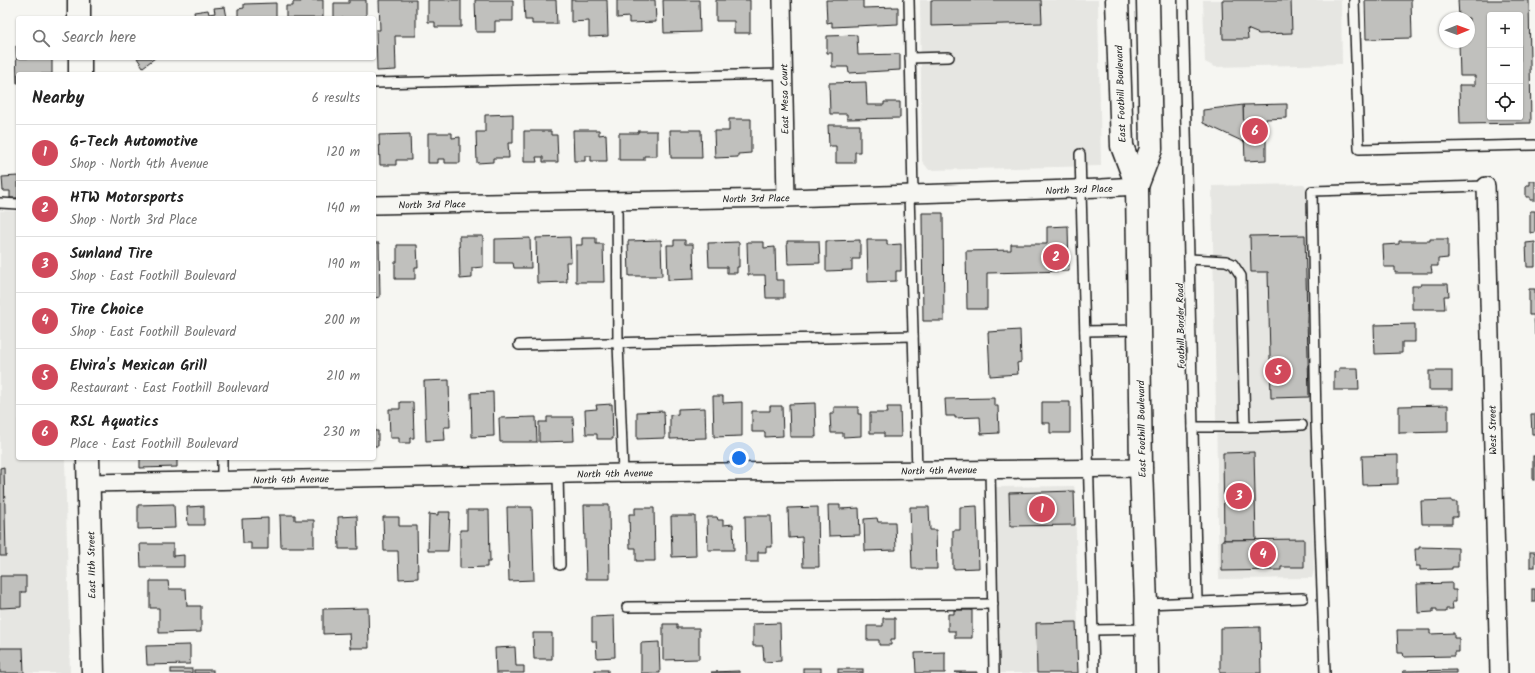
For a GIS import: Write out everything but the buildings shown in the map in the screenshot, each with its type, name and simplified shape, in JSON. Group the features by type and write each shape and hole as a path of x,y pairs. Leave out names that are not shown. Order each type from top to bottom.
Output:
{"main road":[{"path":"78,0 79,16"},
{"name":"East Foothill Boulevard","path":"1118,0 1122,146 1137,186 1141,468 1147,628 1147,673"},
{"name":"East Foothill Boulevard","path":"1137,186 1151,150 1148,0"},
{"path":"80,60 80,72"},
{"name":"East 11th Street","path":"88,460 93,673"}],"street":[{"name":"East Mesa Court","path":"782,0 786,198"},
{"name":"North 3rd Place","path":"376,205 786,198 1137,186"},
{"name":"West Street","path":"1486,186 1498,673"},
{"name":"North 4th Avenue","path":"89,483 622,473 1141,468"}],"lane":[{"path":"909,0 913,336 918,470"},
{"name":"Foothill Border Road","path":"1183,0 1197,601"},
{"path":"1354,0 1359,148 1535,145"},
{"path":"910,58 948,57"},
{"path":"376,83 783,74"},
{"path":"1080,154 1094,673"},
{"path":"1325,673 1316,431 1312,191 1486,186"},
{"path":"617,200 618,343 622,473"},
{"path":"0,203 16,204"},
{"path":"1189,260 1226,261 1233,264 1241,276 1245,427"},
{"path":"1085,331 1140,330"},
{"path":"519,345 913,336"},
{"path":"1193,427 1245,427 1302,424"},
{"path":"222,460 222,480"},
{"path":"990,469 994,673"},
{"path":"558,474 560,565"},
{"path":"1146,604 1303,598"},
{"path":"627,607 993,604"},
{"path":"1094,630 1147,628"}],"shaded area":[{"path":"920,0 1098,0 1101,166 929,170 922,161"},
{"path":"1203,0 1341,0 1342,64 1215,67 1205,62"},
{"path":"1304,184 1308,190 1314,571 1312,578 1219,579 1212,186"},
{"path":"0,211 16,211 16,460 65,460 70,673 0,673"},
{"path":"1074,486 1079,673 996,673 994,487"}],"place":[{"name":"RSL Aquatics","path":"1255,131"},
{"name":"HTW Motorsports","path":"1056,257"},
{"name":"Elvira's Mexican Grill","path":"1278,371"},
{"name":"Sunland Tire","path":"1239,496"},
{"name":"G-Tech Automotive","path":"1042,509"},
{"name":"Tire Choice","path":"1263,554"}]}
